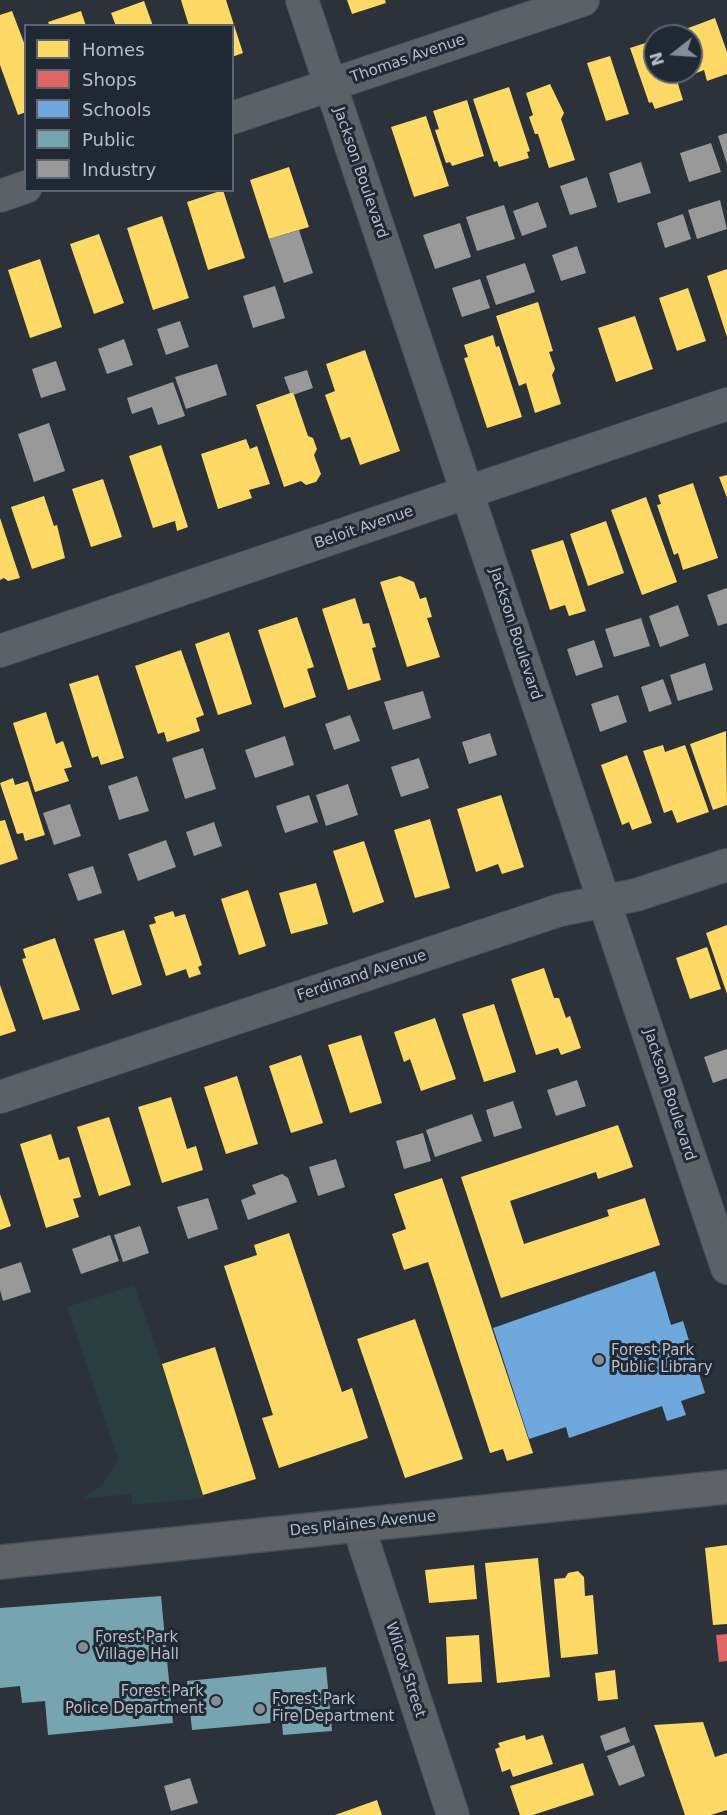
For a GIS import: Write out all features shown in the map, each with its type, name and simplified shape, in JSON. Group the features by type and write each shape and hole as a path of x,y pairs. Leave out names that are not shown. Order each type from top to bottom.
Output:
{"main road":[{"name":"Des Plaines Avenue","path":"0,1562 727,1487"}],"street":[{"name":"Jackson Boulevard","path":"302,0 727,1268"},
{"name":"Thomas Avenue","path":"234,117 584,0"},
{"path":"0,196 24,188"},
{"name":"Beloit Avenue","path":"0,651 727,404"},
{"name":"Ferdinand Avenue","path":"0,1097 563,909 640,894 727,865"},
{"name":"Wilcox Street","path":"358,1525 453,1815"}],"shaded area":[{"path":"134,1285 162,1364 204,1498 133,1505 131,1494 82,1499 103,1484 118,1459 67,1307"}],"building: Homes":[{"path":"181,0 226,0 234,24 188,24"},
{"path":"347,0 385,0 386,3 352,14"},
{"path":"144,1 152,24 115,24 111,13"},
{"path":"12,11 24,43 24,113 18,115 0,65 0,15"},
{"path":"81,11 85,24 49,24 48,22"},
{"path":"715,18 727,52 727,74 707,81 703,70 703,24 699,24"},
{"path":"234,25 243,53 234,56"},
{"path":"643,44 643,84 678,84 683,100 655,109 652,102 649,103 630,48"},
{"path":"610,56 629,114 606,121 587,63"},
{"path":"550,84 564,113 561,119 575,160 549,168 538,134 535,134 529,117 533,115 526,93"},
{"path":"509,87 530,151 527,152 529,158 499,167 497,161 494,162 473,99"},
{"path":"467,100 484,156 452,166 450,162 446,163 435,130 439,129 433,111"},
{"path":"426,116 449,186 414,197 391,127"},
{"path":"289,167 309,227 269,239 250,180"},
{"path":"224,192 245,258 208,270 187,202"},
{"path":"162,216 189,298 153,310 127,228"},
{"path":"99,234 124,303 94,314 70,244"},
{"path":"40,259 62,327 30,338 8,270"},
{"path":"727,269 727,337 707,276"},
{"path":"688,288 706,341 677,351 659,298"},
{"path":"538,302 553,351 549,352 555,369 552,375 561,404 535,413 526,383 519,386 496,316"},
{"path":"635,316 653,369 616,382 598,328"},
{"path":"493,335 496,347 499,346 522,417 487,428 464,358 468,357 464,345"},
{"path":"365,350 400,451 360,465 350,437 341,440 325,395 335,391 326,364"},
{"path":"293,392 308,436 313,438 317,449 314,455 321,474 316,482 306,485 301,481 284,487 256,405"},
{"path":"246,439 250,449 257,446 270,484 249,490 252,498 218,509 201,454"},
{"path":"161,445 188,527 177,531 175,521 153,528 129,456"},
{"path":"727,475 727,498 719,477"},
{"path":"103,479 122,537 91,547 72,489"},
{"path":"693,483 718,558 683,570 678,553 674,555 657,505 661,504 658,495"},
{"path":"44,496 54,526 57,525 65,558 32,569 11,507"},
{"path":"646,497 677,582 642,595 611,510"},
{"path":"0,518 20,578 8,581 4,578 0,580"},
{"path":"606,521 624,573 588,586 570,534"},
{"path":"563,540 586,611 569,616 565,605 550,610 531,550"},
{"path":"400,576 414,582 420,599 426,597 432,617 427,618 440,657 407,667 380,582"},
{"path":"355,598 363,624 369,623 376,647 372,648 381,680 348,690 322,609"},
{"path":"297,617 314,667 307,669 316,697 284,708 258,630"},
{"path":"229,632 252,704 218,715 195,644"},
{"path":"181,650 204,715 196,718 200,731 167,742 164,732 158,734 135,666"},
{"path":"98,675 124,758 101,765 98,756 92,758 69,684"},
{"path":"46,712 56,744 63,741 72,767 64,769 69,781 35,792 13,723"},
{"path":"726,731 727,805 713,810 690,744"},
{"path":"663,745 665,752 685,745 709,812 677,823 672,810 664,813 643,751"},
{"path":"627,755 652,823 632,830 629,822 622,825 601,765"},
{"path":"13,778 15,785 28,781 45,835 25,841 23,833 17,834 0,783"},
{"path":"501,795 524,867 502,874 498,864 476,872 457,809"},
{"path":"430,819 450,888 415,898 394,830"},
{"path":"5,820 18,859 0,865 0,821"},
{"path":"364,841 384,902 353,913 333,851"},
{"path":"316,883 328,924 291,934 279,893"},
{"path":"248,890 266,946 239,955 221,899"},
{"path":"173,911 175,917 185,914 202,965 198,967 201,974 189,978 186,969 166,976 149,925 156,923 154,917"},
{"path":"727,925 727,994 706,933"},
{"path":"124,930 142,985 112,995 94,939"},
{"path":"55,938 80,1010 43,1020 22,959 26,958 23,949"},
{"path":"707,947 721,989 690,999 676,958"},
{"path":"544,968 554,998 559,998 566,1018 570,1016 581,1048 561,1055 558,1048 536,1055 511,979"},
{"path":"0,985 16,1031 0,1036"},
{"path":"494,1004 516,1072 484,1082 462,1014"},
{"path":"435,1018 456,1079 421,1091 410,1059 404,1062 394,1032"},
{"path":"361,1035 382,1103 350,1113 328,1045"},
{"path":"301,1055 323,1123 291,1133 269,1066"},
{"path":"237,1076 258,1144 226,1154 204,1087"},
{"path":"171,1097 187,1149 196,1146 203,1170 162,1183 138,1107"},
{"path":"109,1117 131,1185 99,1196 77,1127"},
{"path":"618,1125 633,1167 598,1179 596,1172 510,1201 524,1244 609,1216 607,1210 645,1198 660,1245 501,1298 461,1177"},
{"path":"51,1134 59,1160 69,1157 81,1197 73,1199 79,1217 46,1228 20,1144"},
{"path":"442,1178 533,1453 507,1461 503,1449 490,1453 428,1262 404,1270 392,1234 406,1229 394,1194"},
{"path":"0,1194 11,1226 0,1230"},
{"path":"289,1233 342,1392 352,1388 368,1438 279,1468 262,1418 273,1415 224,1266 257,1255 254,1245"},
{"path":"415,1319 463,1459 405,1478 357,1339"},
{"path":"215,1347 256,1479 203,1495 162,1364"},
{"path":"727,1545 727,1624 713,1625 705,1548"},
{"path":"538,1558 550,1677 497,1683 485,1563"},
{"path":"474,1565 477,1599 429,1603 425,1570"},
{"path":"578,1571 584,1577 585,1596 593,1595 598,1654 561,1658 554,1579 565,1578 568,1573"},
{"path":"479,1635 482,1682 448,1684 446,1637"},
{"path":"615,1670 618,1699 598,1701 595,1673"},
{"path":"703,1722 715,1757 727,1753 727,1810 711,1815 685,1815 654,1725"},
{"path":"525,1735 526,1740 543,1735 553,1764 513,1777 510,1769 502,1772 495,1749 500,1747 498,1743"},
{"path":"583,1763 594,1795 533,1815 520,1815 510,1786"},
{"path":"377,1800 382,1815 335,1815"}],"building: Shops":[{"path":"727,1634 727,1661 719,1662 716,1635"}],"building: Schools":[{"name":"Forest Park Public Library","path":"655,1271 671,1325 683,1321 705,1393 681,1401 686,1415 667,1421 662,1406 569,1438 566,1427 529,1439 493,1328"}],"building: Public":[{"name":"Forest Park Village Hall","path":"161,1596 173,1723 48,1735 45,1701 22,1703 20,1686 0,1688 0,1608"},
{"name":"Forest Park Fire Department","path":"326,1667 332,1731 283,1735 282,1722 192,1730 187,1681"}],"building: Industry":[{"path":"727,133 727,164 718,136"},
{"path":"711,143 721,172 689,182 680,153"},
{"path":"641,162 651,193 618,203 609,173"},
{"path":"587,177 597,207 570,215 560,186"},
{"path":"720,200 727,229 697,239 688,210"},
{"path":"538,202 547,227 522,236 513,211"},
{"path":"504,205 515,239 477,251 466,217"},
{"path":"683,214 691,239 665,248 657,223"},
{"path":"460,223 471,257 435,269 423,235"},
{"path":"299,230 313,273 284,283 269,239"},
{"path":"577,246 586,273 561,281 552,255"},
{"path":"525,263 535,292 496,305 486,276"},
{"path":"480,279 490,308 462,317 452,288"},
{"path":"275,286 285,318 253,328 243,296"},
{"path":"180,321 189,347 166,355 157,329"},
{"path":"124,339 133,365 107,374 98,349"},
{"path":"56,361 66,390 41,398 32,369"},
{"path":"217,364 227,395 186,409 175,377"},
{"path":"307,370 313,388 293,395 284,377"},
{"path":"173,382 185,416 158,425 152,407 132,414 127,398"},
{"path":"49,423 65,471 34,482 18,434"},
{"path":"727,588 727,623 718,626 707,595"},
{"path":"678,605 689,636 660,647 649,616"},
{"path":"641,618 650,646 614,657 605,629"},
{"path":"594,640 603,667 576,676 567,649"},
{"path":"705,663 713,690 678,701 670,675"},
{"path":"663,679 672,704 649,712 641,687"},
{"path":"423,691 431,718 393,730 384,702"},
{"path":"618,695 627,722 600,732 591,704"},
{"path":"350,715 360,741 334,750 325,724"},
{"path":"490,733 497,755 469,764 462,742"},
{"path":"285,736 294,765 255,778 245,750"},
{"path":"203,748 216,789 185,799 172,758"},
{"path":"419,758 429,788 401,797 391,767"},
{"path":"137,776 149,811 119,820 108,786"},
{"path":"348,784 358,815 326,826 316,795"},
{"path":"309,795 318,822 285,833 276,806"},
{"path":"70,804 81,836 54,845 43,813"},
{"path":"214,822 222,846 194,856 186,832"},
{"path":"166,840 176,867 138,881 128,854"},
{"path":"93,866 102,893 78,901 68,874"},
{"path":"727,1049 727,1078 713,1083 704,1057"},
{"path":"577,1080 586,1106 556,1116 547,1090"},
{"path":"513,1101 522,1128 494,1137 486,1110"},
{"path":"472,1114 482,1141 435,1157 426,1130"},
{"path":"423,1133 431,1161 404,1169 396,1141"},
{"path":"336,1159 345,1187 318,1196 309,1167"},
{"path":"282,1174 288,1178 297,1202 248,1220 241,1200 256,1194 252,1185"},
{"path":"208,1198 218,1229 188,1239 177,1207"},
{"path":"140,1226 149,1253 123,1262 114,1235"},
{"path":"110,1235 119,1261 81,1274 72,1249"},
{"path":"21,1262 31,1292 3,1301 0,1290 0,1269"},
{"path":"625,1727 630,1742 605,1751 600,1736"},
{"path":"634,1745 645,1776 619,1786 607,1756"},
{"path":"190,1778 198,1803 171,1811 164,1786"}],"place":[{"name":"Forest Park Public Library","path":"599,1360"},
{"name":"Forest Park Village Hall","path":"83,1647"},
{"name":"Forest Park Police Department","path":"216,1701"},
{"name":"Forest Park Fire Department","path":"260,1709"}]}
